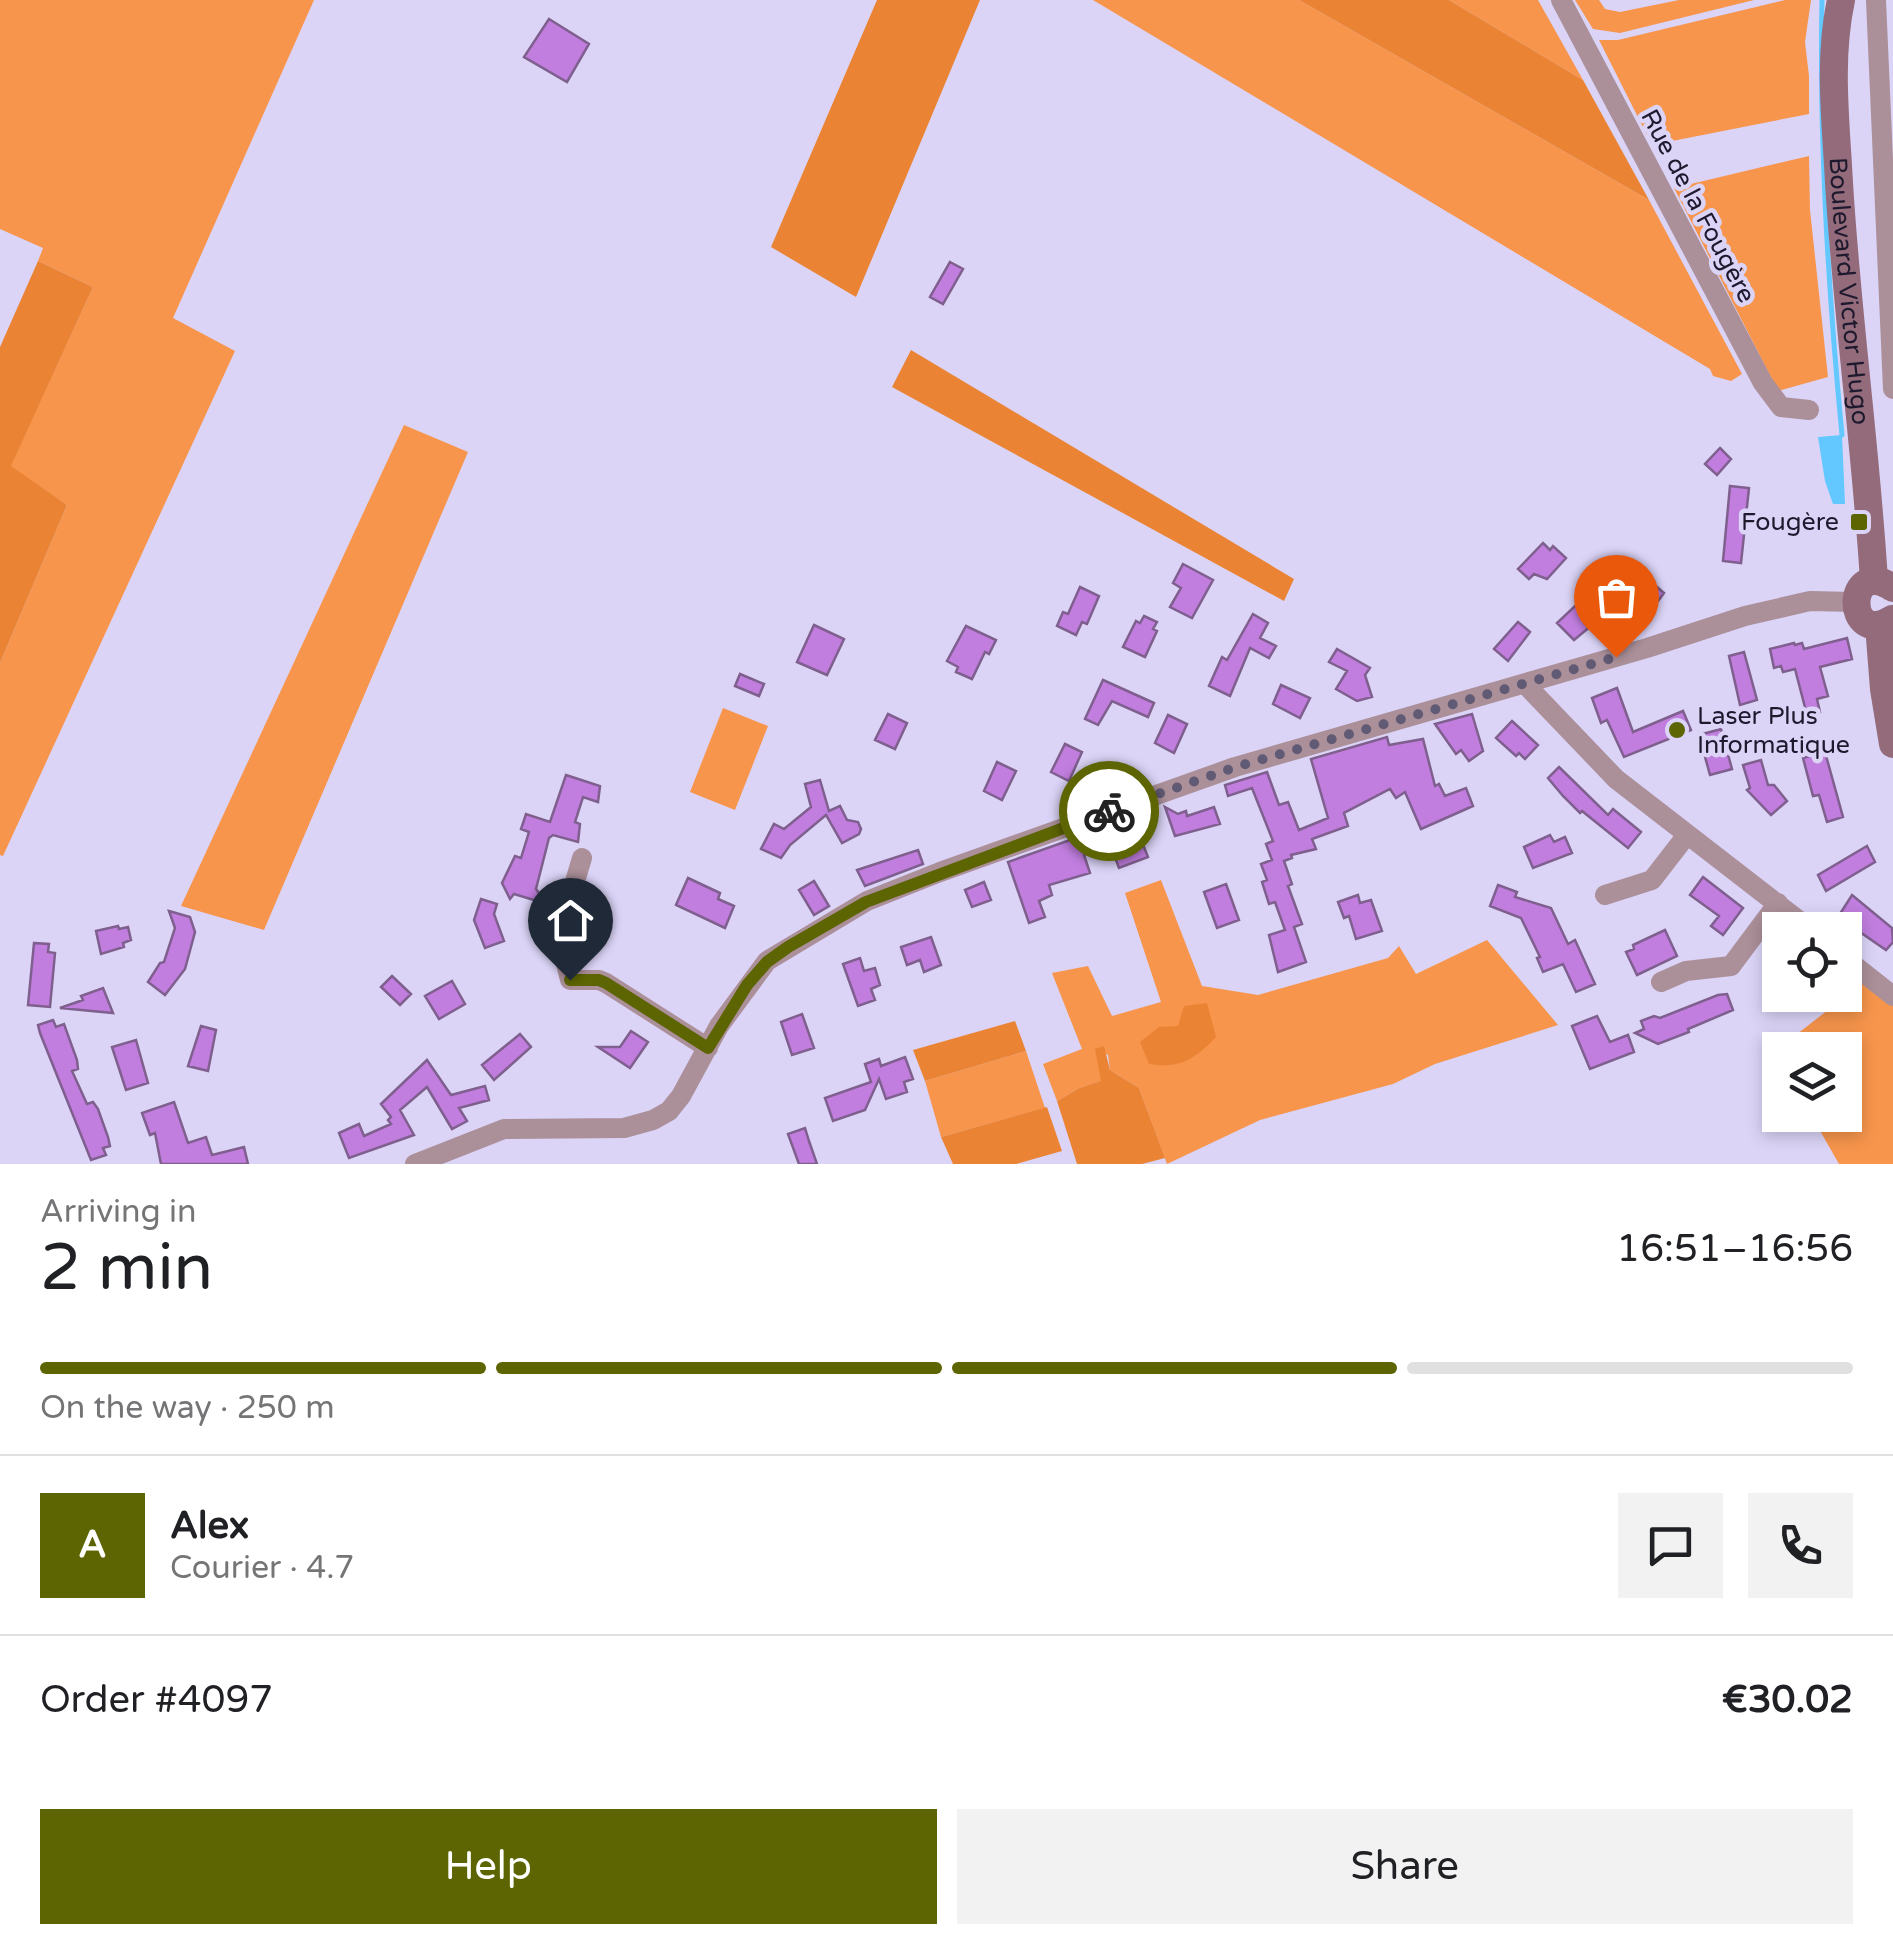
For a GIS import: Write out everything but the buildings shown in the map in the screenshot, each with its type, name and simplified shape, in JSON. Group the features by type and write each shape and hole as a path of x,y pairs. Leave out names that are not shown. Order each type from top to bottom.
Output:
{"main road":[{"name":"Boulevard Victor Hugo","path":"1841,0 1834,56 1846,294 1884,584"},
{"path":"1884,584 1859,590 1855,602 1862,619 1886,621 1884,690 1893,744"}],"street":[{"name":"Rue de la Fougère","path":"1560,0 1763,382 1781,408 1809,410"},
{"path":"1876,0 1893,389"},
{"path":"416,1164 504,1129 624,1128 652,1120 669,1110 681,1096 747,985 767,962 866,902 1035,837 1236,767 1744,616 1810,601 1855,602"},
{"path":"1525,684 1616,779 1789,912"},
{"path":"1606,895 1652,880 1686,836"},
{"path":"582,858 560,928 570,980 606,983 708,1048"},
{"path":"1661,982 1686,971 1731,966 1778,903"},
{"path":"1862,971 1893,996"}],"shaded area":[{"path":"0,0 314,0 173,318 235,351 3,856 0,663 67,505 10,467 93,287 38,261 43,248 0,229"},
{"path":"877,0 980,0 856,297 771,247"},
{"path":"1093,0 1299,0 1649,200 1742,374 1731,381 1713,376 1710,369"},
{"path":"1299,0 1449,0 1583,80 1649,200"},
{"path":"1449,0 1538,0 1583,80"},
{"path":"1575,0 1599,0 1605,9 1620,12 1679,0 1754,0 1620,33 1593,29"},
{"path":"1785,0 1811,0 1805,42 1809,114 1652,145 1599,40 1618,40"},
{"path":"1809,156 1810,210 1828,377 1778,391 1674,188"},
{"path":"38,261 93,287 11,466 67,505 0,663 0,347"},
{"path":"911,350 1294,579 1284,601 892,387"},
{"path":"404,425 468,452 264,930 181,906"},
{"path":"723,708 768,726 735,810 690,792"},
{"path":"1161,880 1202,986 1258,995 1388,958 1399,946 1416,974 1487,940 1558,1025 1435,1064 1393,1084 1260,1120 1167,1164 1139,1088 1110,1070 1108,1055 1096,1049 1102,1081 1057,1101 1043,1064 1082,1049 1052,973 1088,966 1112,1016 1161,1002 1125,893"},
{"path":"1862,984 1893,1005 1893,1164 1839,1164 1821,1132 1862,1132 1862,1032 1800,1032 1825,1012 1862,1012"},
{"path":"1207,1003 1216,1037 1186,1061 1149,1064 1140,1042 1159,1027 1178,1026 1184,1006"},
{"path":"1015,1021 1026,1051 925,1081 913,1050"},
{"path":"1104,1046 1110,1070 1139,1088 1165,1158 1142,1164 1077,1164 1057,1101 1101,1081 1095,1049"},
{"path":"1026,1051 1045,1108 941,1137 925,1081"},
{"path":"1047,1107 1062,1151 1016,1164 953,1164 941,1137"}],"water":[{"path":"1842,435 1845,504 1833,504 1818,437"}],"waterway":[{"path":"1822,0 1826,218 1842,435"}],"way so far":[{"path":"1109,811 1236,767 1616,657"}],"place":[{"name":"Fougère","path":"1859,522"},
{"name":"Laser Plus Informatique","path":"1677,730"}],"route":[{"path":"570,980 606,983 708,1048 747,985 767,962 788,947 866,902 1109,811"}]}
